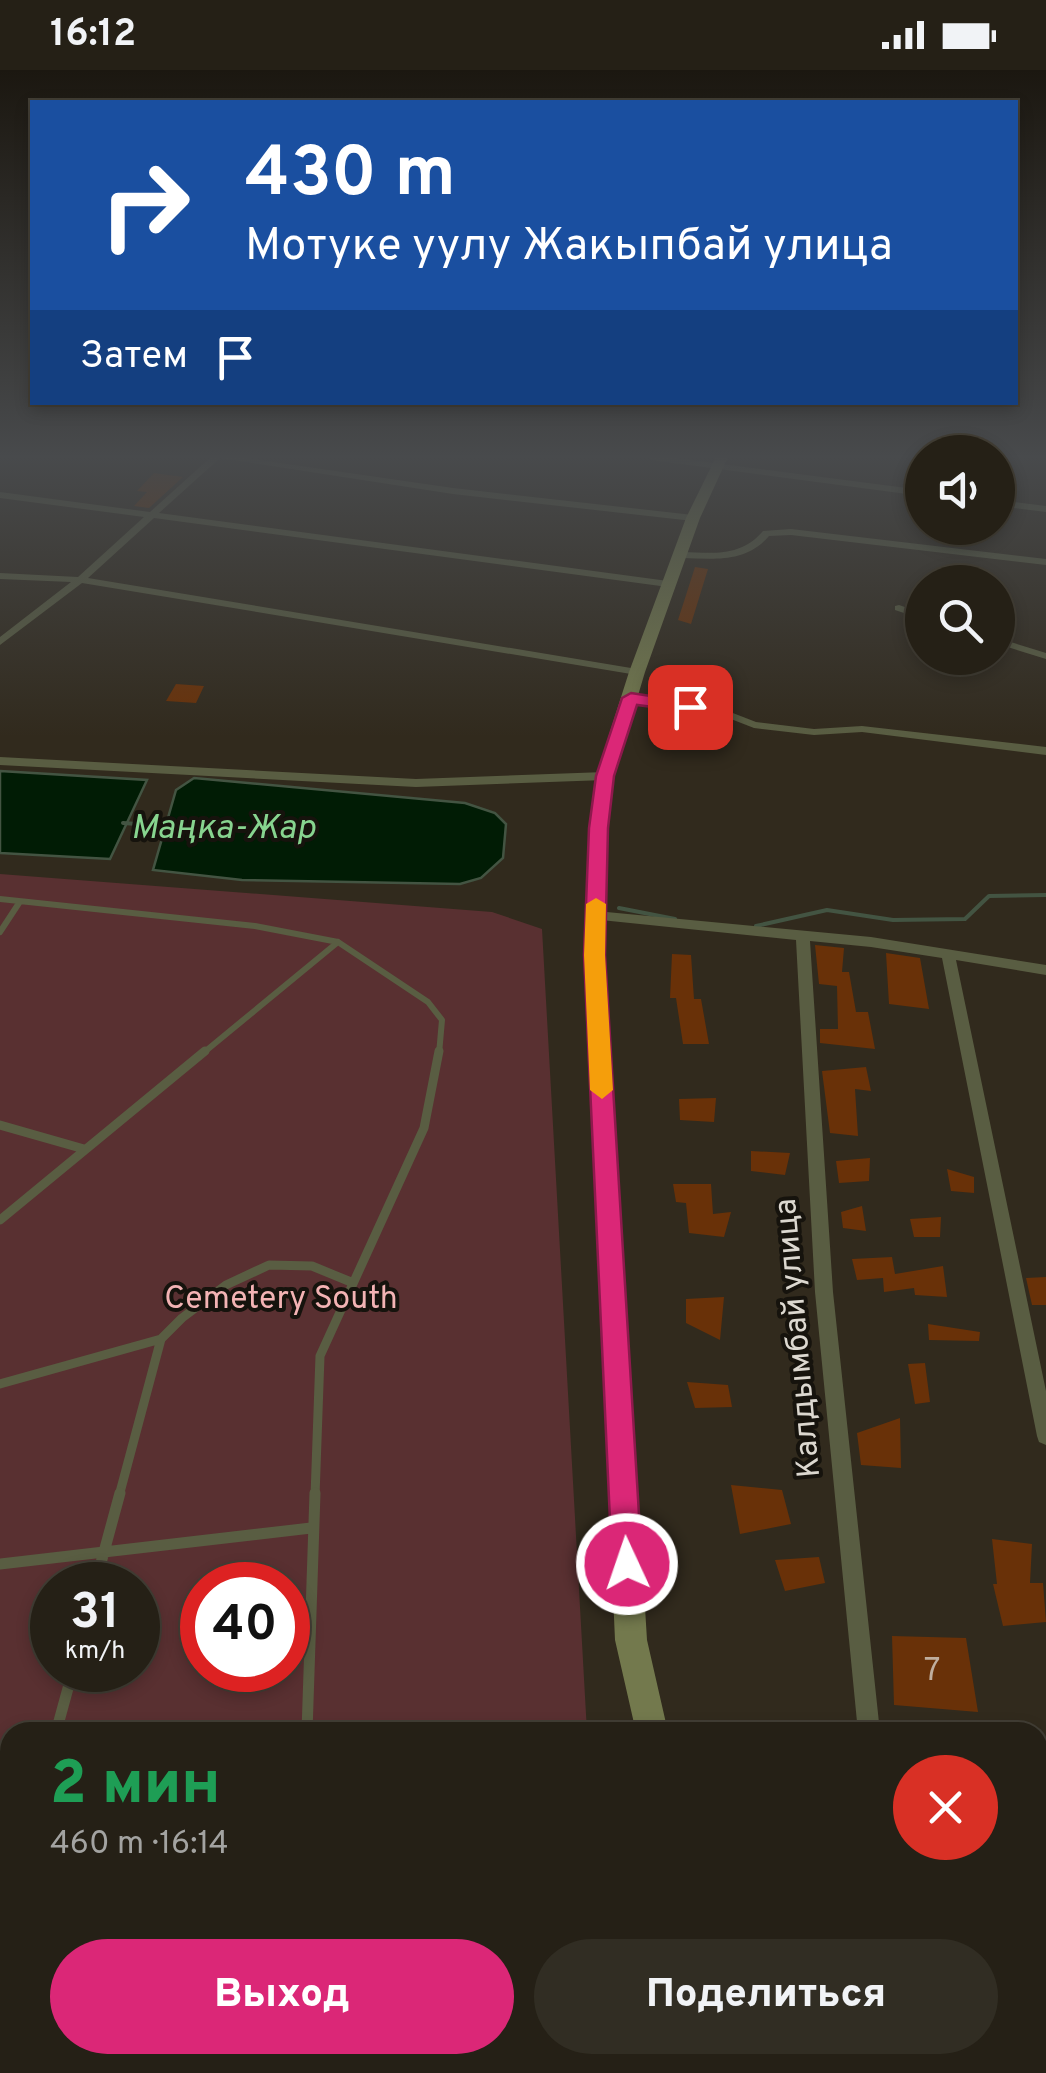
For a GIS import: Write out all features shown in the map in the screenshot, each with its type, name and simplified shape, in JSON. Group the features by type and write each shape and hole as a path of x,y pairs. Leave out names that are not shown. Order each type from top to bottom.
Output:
{"street":[{"path":"0,642 113,550"},
{"path":"404,550 668,584"},
{"path":"650,1722 631,1640 596,916 605,776 637,672 684,550"},
{"path":"683,555 742,555 754,550"},
{"path":"948,550 1046,562"},
{"path":"0,576 80,580 637,672"},
{"path":"899,608 905,610"},
{"path":"1015,646 1046,656"},
{"path":"631,698 720,712 754,726 814,732 862,730 1046,751"},
{"path":"0,761 416,783 605,776"},
{"path":"596,916 871,942 1046,970"},
{"name":"Калдымбай улица","path":"803,938 824,1292 868,1722"},
{"path":"948,955 1046,1436"}],"lane":[{"path":"0,899 255,926 338,942 428,1002 442,1020 424,1128 320,1356 307,1722"},
{"path":"0,932 19,902"},
{"path":"0,1220 338,942"},
{"path":"0,1126 84,1149"},
{"path":"101,1562 161,1339 182,1316 269,1265 332,1270 351,1282"},
{"path":"0,1384 161,1339"},
{"path":"0,1564 312,1528"},
{"path":"59,1722 67,1692"}],"green space":[{"name":"Cemetery South","path":"0,874 492,912 542,929 586,1722 0,1722"}],"water":[{"name":"Маңка-Жар","path":"0,771 147,780 110,859 0,853"},
{"name":"Маңка-Жар","path":"194,778 465,803 495,813 506,824 503,858 481,878 460,884 242,880 153,870 176,790"}],"building":[{"path":"695,567 708,569 691,624 678,620"},
{"path":"176,684 204,686 196,703 166,701"},
{"path":"815,945 844,948 842,972 849,972 856,1012 868,1012 875,1049 820,1043 820,1029 838,1029 837,986 819,984"},
{"path":"886,953 920,958 929,1009 889,1004"},
{"path":"672,954 691,955 694,999 701,999 709,1044 683,1044 676,998 670,998"},
{"path":"866,1067 871,1091 855,1089 858,1136 830,1133 822,1071"},
{"path":"716,1098 714,1122 680,1120 679,1099"},
{"path":"751,1151 790,1153 785,1175 751,1171"},
{"path":"870,1158 869,1181 839,1183 836,1161"},
{"path":"947,1169 974,1177 974,1193 951,1191"},
{"path":"673,1184 711,1184 713,1214 731,1212 724,1237 689,1233 686,1203 676,1202"},
{"path":"862,1206 866,1231 843,1228 841,1212"},
{"path":"941,1217 940,1237 914,1237 910,1219"},
{"path":"892,1257 895,1274 943,1266 947,1297 915,1295 914,1288 884,1292 883,1278 857,1280 852,1259"},
{"path":"1046,1277 1046,1305 1032,1305 1026,1278"},
{"path":"724,1297 720,1340 686,1323 686,1299"},
{"path":"928,1324 980,1332 979,1341 929,1340"},
{"path":"925,1363 930,1402 915,1404 908,1364"},
{"path":"687,1382 728,1385 732,1407 695,1408"},
{"path":"900,1418 901,1468 861,1465 857,1433"},
{"path":"731,1485 782,1490 791,1524 740,1534"},
{"path":"992,1539 1032,1544 1030,1583 1043,1583 1046,1622 1003,1626 993,1584 997,1584"},
{"path":"819,1557 825,1583 785,1591 775,1560"},
{"path":"892,1636 966,1638 978,1712 894,1705"}],"waterway":[{"path":"123,823 167,826"},
{"path":"756,926 827,910 893,920 965,919 989,896 1046,895"},
{"path":"619,908 675,919"}],"slow traffic":[{"path":"596,904 602,1090"}],"route":[{"path":"627,1564 595,955 599,828 605,776 631,698 690,707"}]}
